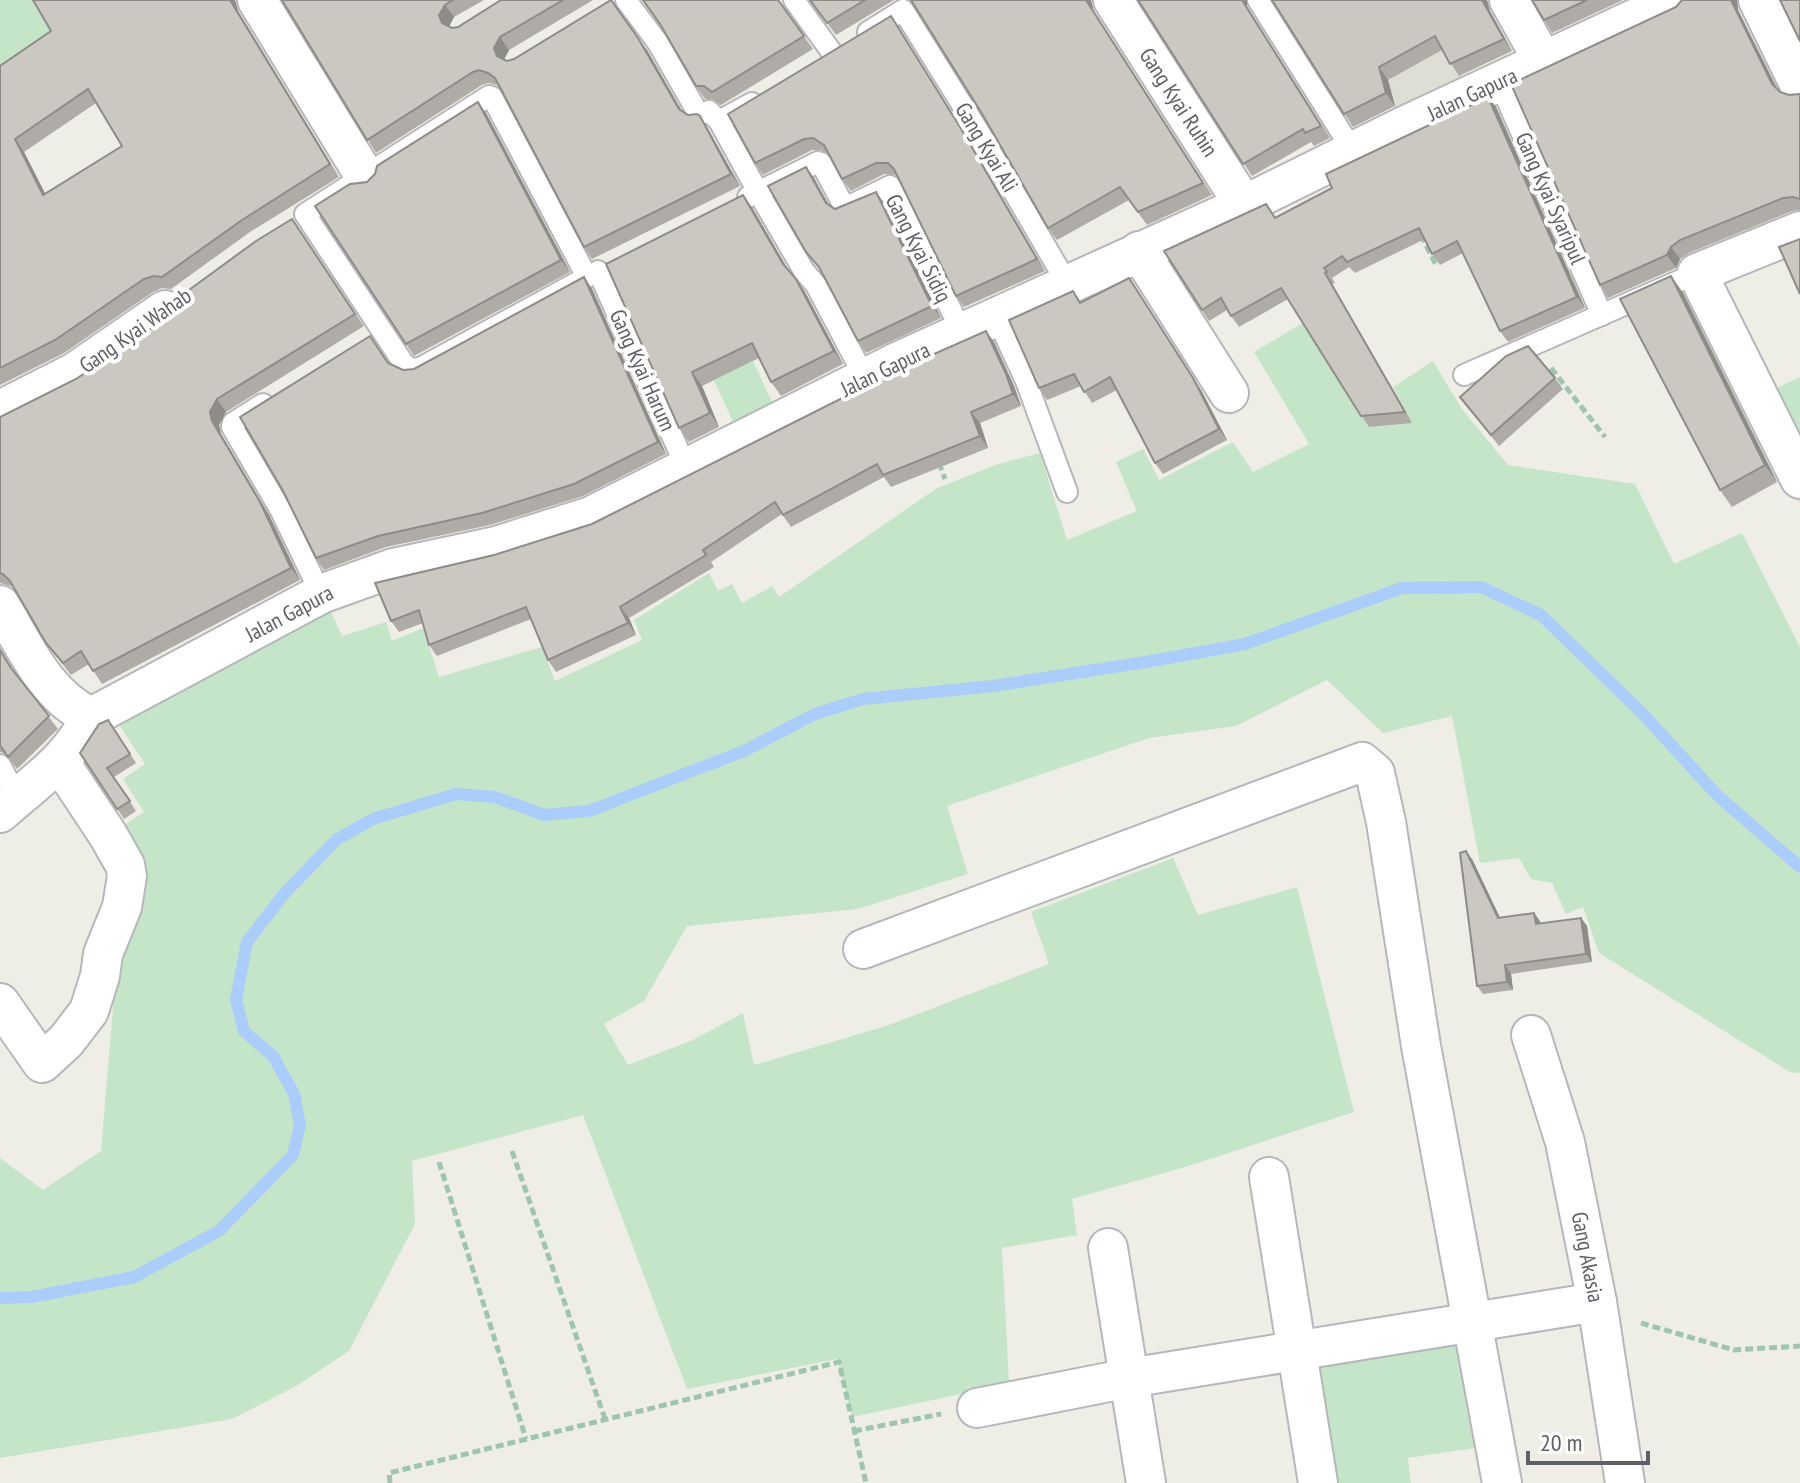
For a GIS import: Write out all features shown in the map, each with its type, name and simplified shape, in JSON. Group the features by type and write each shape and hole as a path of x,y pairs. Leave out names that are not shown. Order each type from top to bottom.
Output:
{"street":[{"path":"257,0 364,175"},
{"name":"Gang Kyai Ruhin","path":"1113,0 1244,205"},
{"path":"1509,0 1543,61"},
{"name":"Jalan Gapura","path":"90,716 196,663 321,594 393,568 538,535 591,516 865,378 1244,205 1675,0"},
{"path":"1758,0 1800,86"},
{"path":"1800,231 1697,273 1800,479"},
{"path":"1139,251 1229,393"},
{"name":"Gang Kyai Wahab","path":"0,410 75,372 170,306"},
{"path":"0,605 54,689 74,709 90,716 82,735 59,761 6,792"},
{"path":"0,1003 42,1063 66,1041 89,1011 103,954 122,907 127,876 125,865 59,761"},
{"path":"863,949 1362,762 1369,766 1375,773 1386,822 1421,1046 1502,1483"},
{"name":"Gang Akasia","path":"1531,1035 1565,1142 1597,1302 1625,1483"},
{"path":"1269,1177 1318,1483"},
{"path":"1108,1248 1146,1483"},
{"path":"977,1408 1129,1378 1597,1302"}],"lane":[{"path":"626,0 658,43 699,115 709,111 719,121 804,271 815,282 865,378"},
{"name":"Gang Kyai Ali","path":"794,0 839,50 903,10 987,144 1068,285"},
{"path":"1258,0 1353,151"},
{"name":"Gang Kyai Syaripul","path":"1499,82 1602,315"},
{"path":"719,121 773,90"},
{"name":"Gang Kyai Harum","path":"364,175 492,97 599,271 687,469"},
{"name":"Gang Kyai Sidiq","path":"758,192 818,162 845,208 890,186 962,332"},
{"path":"364,175 299,217 375,334 411,369 420,368 599,271"},
{"path":"731,205 758,192"},
{"path":"1464,375 1697,273"},
{"path":"996,316 1026,381 1067,492"},
{"path":"281,393 233,423 232,427 280,509 321,594"}],"path":[{"path":"1416,225 1437,267"},
{"path":"1533,345 1605,437"},
{"path":"933,449 945,479"},
{"path":"512,1151 605,1419"},
{"path":"439,1162 526,1439"},
{"path":"1597,1302 1624,1318 1734,1350 1800,1346"},
{"path":"390,1483 389,1473 839,1362 866,1483"},
{"path":"854,1431 977,1408"}],"shaded area":[{"path":"1336,0 1417,0 1463,81 1397,110"}],"green space":[{"path":"0,0 34,0 60,43 0,85"},
{"path":"1303,323 1412,423 1393,387 1433,361 1462,409 1508,465 1635,484 1674,564 1742,533 1800,647 1800,1073 1790,1072 1599,953 1583,907 1566,914 1552,883 1531,879 1519,858 1480,863 1452,716 1383,733 1327,680 1236,726 1149,738 947,806 968,874 858,909 687,926 644,1001 604,1024 628,1065 693,1040 743,1013 754,1065 886,1026 1049,964 1031,912 1173,858 1198,915 1297,887 1354,1112 1185,1167 1072,1199 1077,1235 1002,1248 1009,1384 852,1417 837,1359 687,1389 583,1115 412,1161 415,1224 349,1351 298,1385 232,1419 0,1458 0,1158 43,1190 101,1151 114,996 135,916 114,832 144,812 123,779 145,764 118,723 330,610 342,636 386,622 392,641 423,628 439,677 542,647 555,681 642,640 634,620 709,573 718,591 732,584 742,603 772,586 779,597 937,488 998,464 1040,453 1067,540 1137,511 1116,462 1143,449 1159,480 1233,442 1253,472 1309,444 1254,352"},
{"path":"753,361 772,402 733,422 714,380"},
{"path":"1800,377 1800,503 1748,401"},
{"path":"1462,1340 1481,1447 1408,1458 1411,1483 1333,1483 1312,1365"}],"building":[{"path":"33,0 230,0 330,164 242,220 162,277 144,279 55,340 0,368 0,66 51,31","holes":["88,89 122,146 43,195 15,139"]},
{"path":"282,0 453,0 445,5 439,15 442,23 452,28 501,0 563,0 500,37 494,48 497,56 507,61 611,0 638,38 679,109 688,115 700,116 731,174 584,247 495,78 479,70 473,72 367,140"},
{"path":"643,0 778,0 804,36 712,92 704,86 696,86"},
{"path":"810,0 865,0 827,23"},
{"path":"911,0 1086,0 1203,183 1138,212 1120,187 1048,228"},
{"path":"1138,0 1242,0 1321,126 1305,133 1303,129 1243,164"},
{"path":"1272,0 1482,0 1504,39 1450,64 1435,36 1379,67 1386,93 1344,114"},
{"path":"1532,0 1587,0 1544,20"},
{"path":"1682,0 1731,0 1772,84 1780,92 1800,94 1800,199 1783,198 1680,240 1667,255 1600,285 1511,84 1676,7"},
{"path":"1780,0 1800,0 1800,41"},
{"path":"891,16 1037,259 956,296 894,169 888,163 876,163 842,179 824,145 813,138 804,139 755,163 728,114"},
{"path":"1488,97 1577,297 1500,331 1457,241 1432,254 1419,228 1347,262 1342,256 1324,268 1405,412 1361,416 1281,288 1231,316 1221,298 1202,310 1164,251 1266,204 1275,218 1332,188 1326,174"},
{"path":"478,102 561,260 406,344 315,206 350,184 367,182 375,174 377,166"},
{"path":"806,167 826,203 835,209 876,192 932,306 858,341 819,267 806,252 768,186"},
{"path":"743,195 783,264 796,279 834,351 771,382 752,343 692,372 710,413 679,428 606,264"},
{"path":"292,219 355,314 217,399 210,412 212,421 260,502 291,568 93,671 81,651 63,663 46,643 10,581 0,573 0,417 76,379 169,316 178,298 256,241"},
{"path":"1800,239 1800,294 1779,247"},
{"path":"1671,276 1765,465 1720,490 1620,299"},
{"path":"584,277 658,442 574,484 482,513 378,536 316,558 283,491 240,417 370,336 388,363 403,370 414,369"},
{"path":"1129,278 1193,378 1219,429 1155,463 1110,377 1084,392 1074,374 1039,388 1009,320 1073,291 1080,303"},
{"path":"986,331 1013,394 971,412 980,436 883,475 877,464 783,515 775,502 703,550 706,555 620,607 628,623 548,660 526,607 429,645 419,610 391,621 375,583 494,555 592,524 900,369"},
{"path":"1528,346 1555,378 1491,435 1460,397 1506,356"},
{"path":"0,650 49,716 8,757 0,745"},
{"path":"108,720 130,754 107,768 130,801 117,809 80,753 99,724"},
{"path":"1466,851 1498,918 1534,913 1536,924 1581,918 1586,954 1505,965 1507,982 1477,986 1460,853"}],"waterway":[{"path":"0,1298 32,1297 134,1277 219,1231 293,1155 300,1125 294,1094 273,1056 244,1031 236,1000 247,942 284,894 336,840 373,819 456,794 495,797 544,815 589,811 744,751 815,714 863,699 993,686 1152,661 1245,644 1402,588 1481,587 1541,615 1642,713 1718,796 1800,867"}]}
